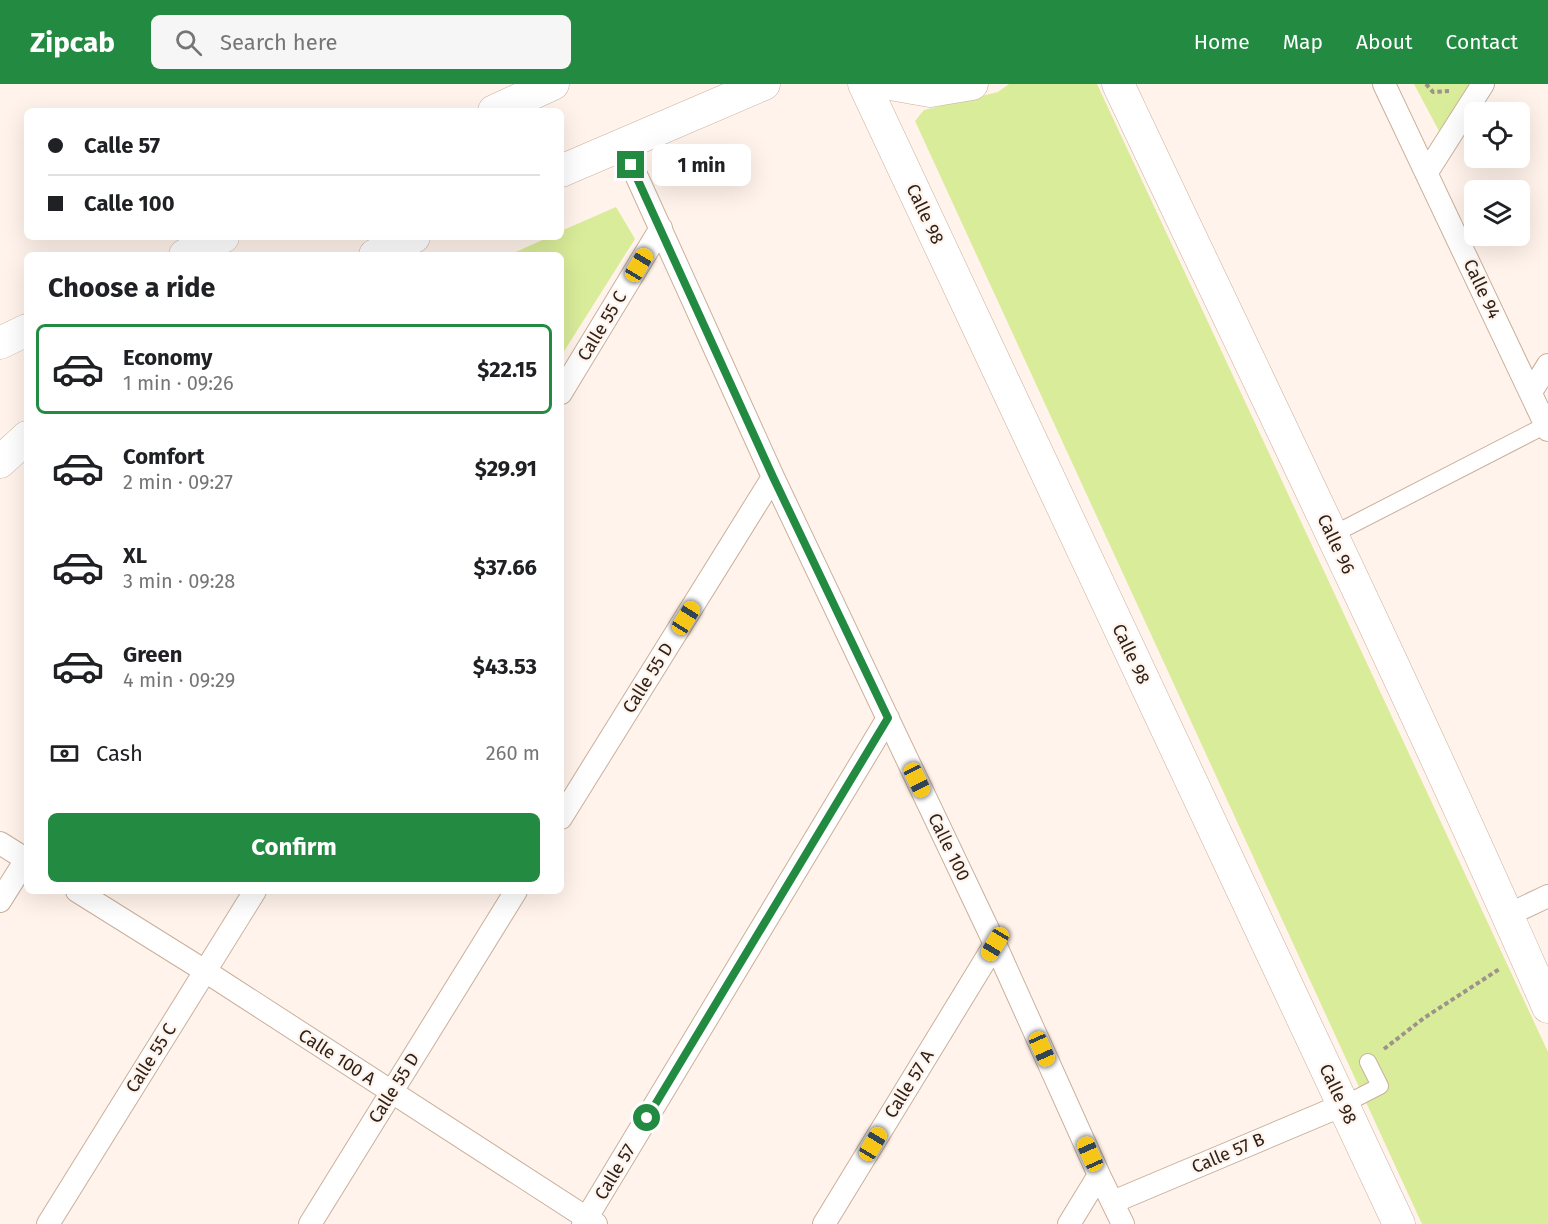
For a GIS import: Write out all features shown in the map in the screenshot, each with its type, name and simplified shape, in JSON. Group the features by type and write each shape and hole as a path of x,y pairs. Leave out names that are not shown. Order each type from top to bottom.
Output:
{"main road":[{"path":"501,108 553,84"},
{"path":"564,170 764,84"},
{"name":"Calle 98","path":"864,84 1399,1224"},
{"path":"890,84 930,91 972,84"},
{"name":"Calle 96","path":"1118,84 1332,535 1508,915 1548,1007"},
{"path":"191,252 217,240"},
{"path":"0,343 24,331"},
{"path":"0,462 24,439"}],"street":[{"name":"Calle 94","path":"1384,84 1547,427"},
{"path":"1426,172 1483,84"},
{"name":"Calle 100","path":"622,144 773,477 995,944 1123,1224"},
{"name":"Calle 55 C","path":"564,388 661,228"},
{"path":"1531,392 1548,365"},
{"path":"1332,535 1547,427"},
{"name":"Calle 55 D","path":"564,813 773,477"},
{"name":"Calle 57","path":"589,1222 888,718"},
{"path":"0,843 24,857"},
{"path":"0,902 24,864"},
{"name":"Calle 100 A","path":"82,894 205,971 589,1222"},
{"name":"Calle 55 C","path":"48,1224 253,894"},
{"name":"Calle 55 D","path":"310,1224 514,894"},
{"path":"1508,915 1548,896"},
{"name":"Calle 57 A","path":"824,1224 995,944"},
{"path":"1343,1105 1380,1086 1368,1062"},
{"name":"Calle 57 B","path":"1113,1202 1343,1105"},
{"path":"1069,1224 1099,1175"}],"path":[{"path":"1426,84 1433,92 1450,91 1455,84"},
{"path":"1368,1062 1424,1018 1525,954"}],"green space":[{"path":"1009,84 1097,84 1548,1052 1548,1224 1422,1224 915,121 924,110 998,92"},
{"path":"1414,84 1469,84 1439,131"},
{"path":"616,207 635,239 564,351 564,252 516,252 542,240 564,240 564,230"}],"route":[{"path":"631,165 773,477 888,718 647,1118"}]}
